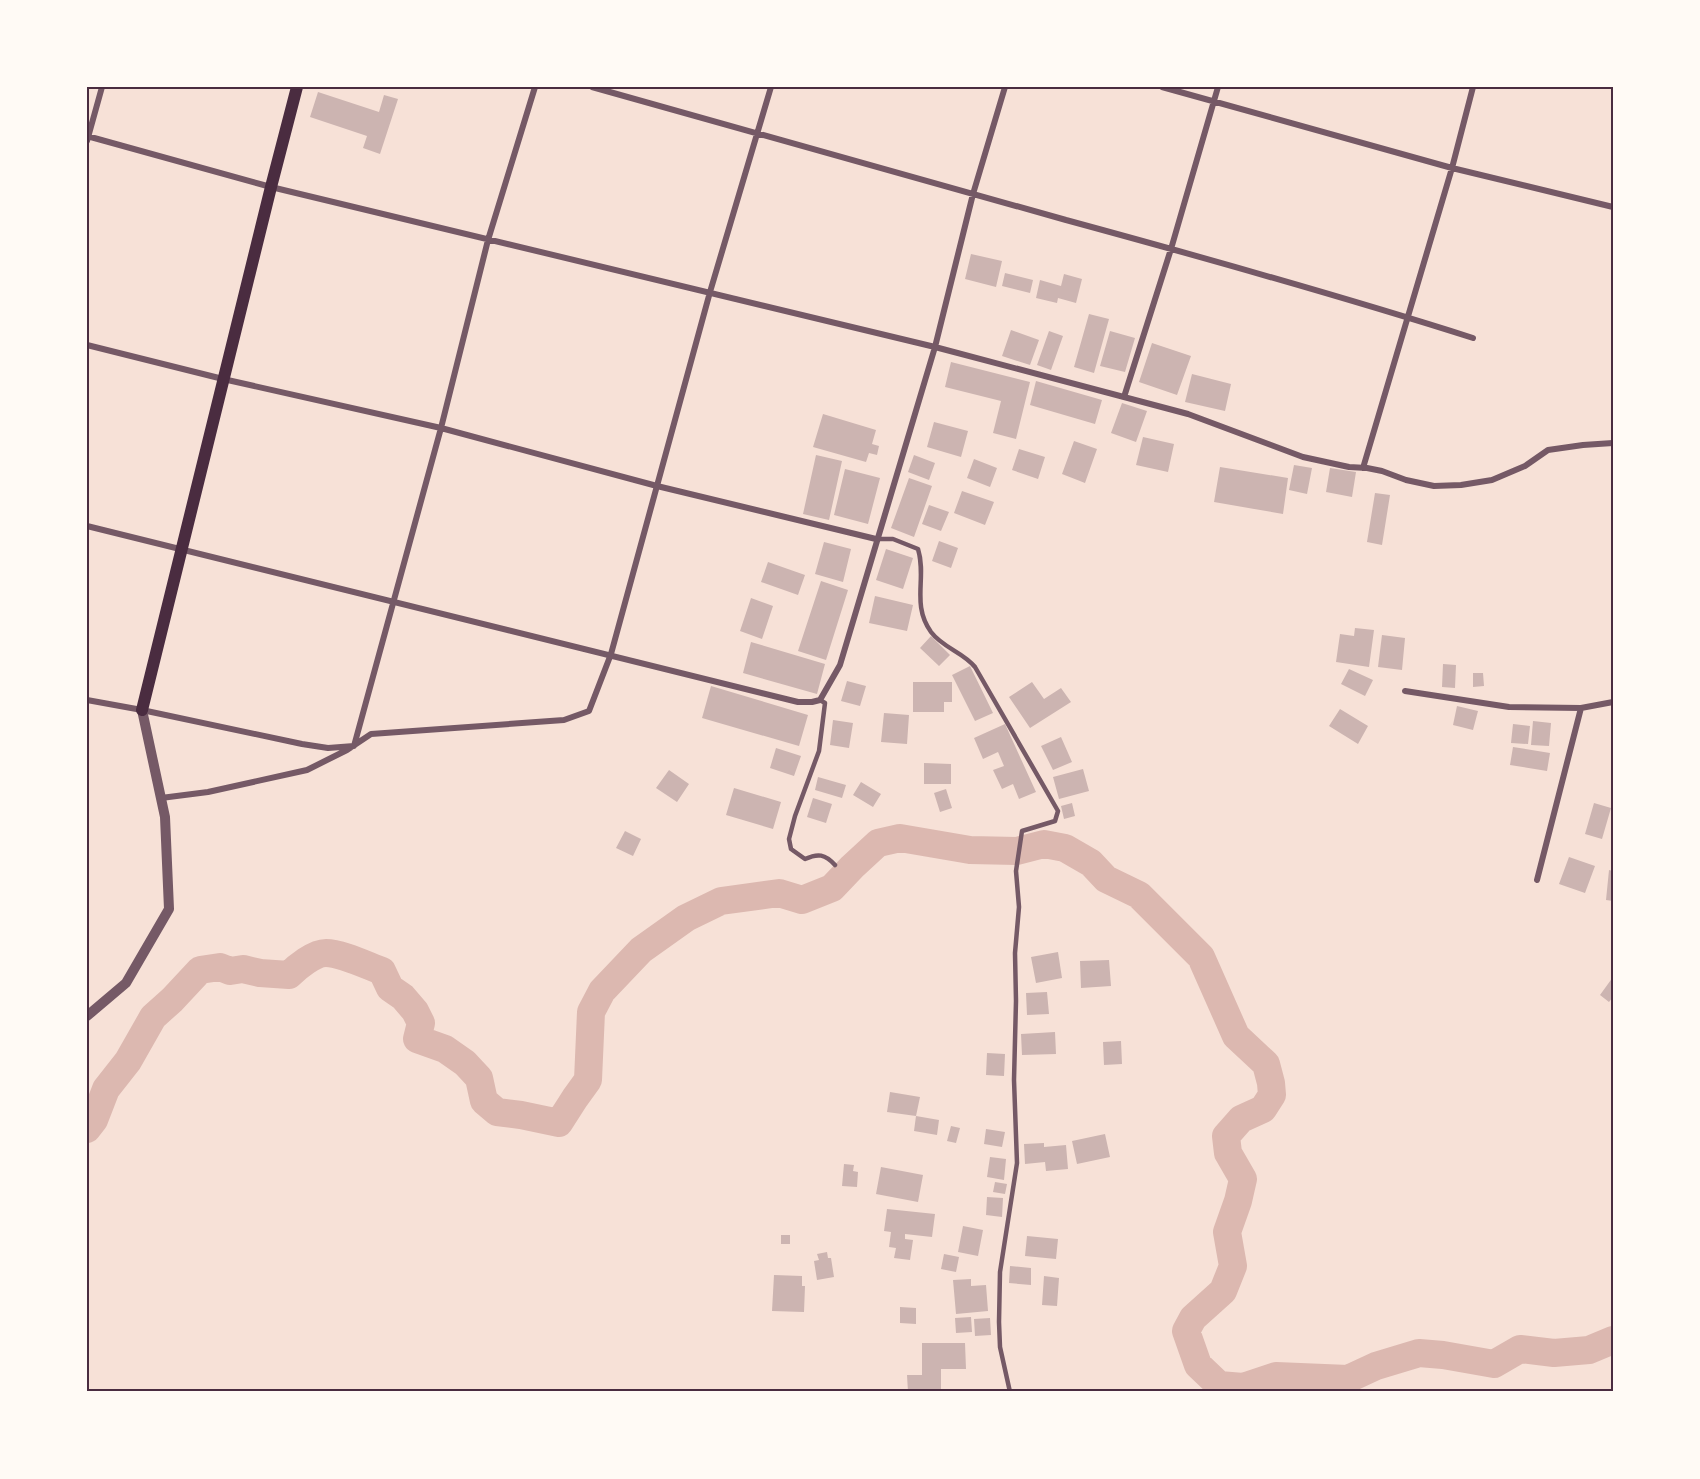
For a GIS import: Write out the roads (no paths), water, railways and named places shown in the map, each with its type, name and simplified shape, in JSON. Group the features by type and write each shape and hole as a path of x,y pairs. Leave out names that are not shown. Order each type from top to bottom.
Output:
{"main road":[{"path":"142,710 297,87"}],"street":[{"path":"102,87 87,138 271,187 934,347 1188,414 1303,458 1382,471 1406,480 1434,486 1461,485 1492,480 1525,466 1548,450 1613,443"},
{"path":"354,746 441,428 488,240 535,87"},
{"path":"592,87 1171,249 1473,338"},
{"path":"161,798 208,792 307,770 354,746 371,734 564,720 589,711 610,656 710,292 771,87"},
{"path":"87,526 798,702 820,700 840,665 934,347 1005,87"},
{"path":"1162,87 1452,168 1613,207"},
{"path":"1124,397 1171,249 1218,87"},
{"path":"1363,468 1452,168 1473,87"},
{"path":"87,345 223,380 441,428 657,486 876,540"},
{"path":"1405,691 1509,707 1581,708 1613,702"},
{"path":"87,700 302,744 328,748 354,746"},
{"path":"1537,880 1581,708"},
{"path":"87,1016 126,983 169,909 165,817 142,710"}],"lane":[{"path":"876,540 893,539 918,549 921,559 922,617 941,643 969,660 975,667 1058,811 1056,821 1022,831 1016,871 1019,907 1015,953 1014,1080 1017,1163 1000,1272 999,1322 1000,1347 1010,1392"},
{"path":"820,700 825,703 819,751 789,838 791,849 805,858 822,855 835,865"}],"waterway":[{"path":"87,1129 94,1120 106,1089 128,1061 153,1017 200,970 220,967 230,971 243,969 289,975 311,958 326,953 347,957 382,971 390,988 403,997 415,1011 421,1023 417,1039 445,1049 465,1063 479,1078 484,1101 497,1112 559,1123 588,1080 591,1012 602,991 641,950 686,918 721,901 779,893 802,900 832,888 878,843 900,838 970,850 1017,851 1044,844 1065,848 1091,863 1106,879 1139,895 1201,957 1236,1036 1266,1064 1272,1095 1263,1109 1241,1119 1226,1136 1228,1153 1243,1179 1227,1232 1233,1266 1223,1291 1193,1318 1186,1331 1198,1365 1219,1385 1243,1387 1276,1376 1348,1379 1376,1366 1419,1353 1494,1364 1520,1349 1554,1353 1589,1350 1613,1340"}]}
